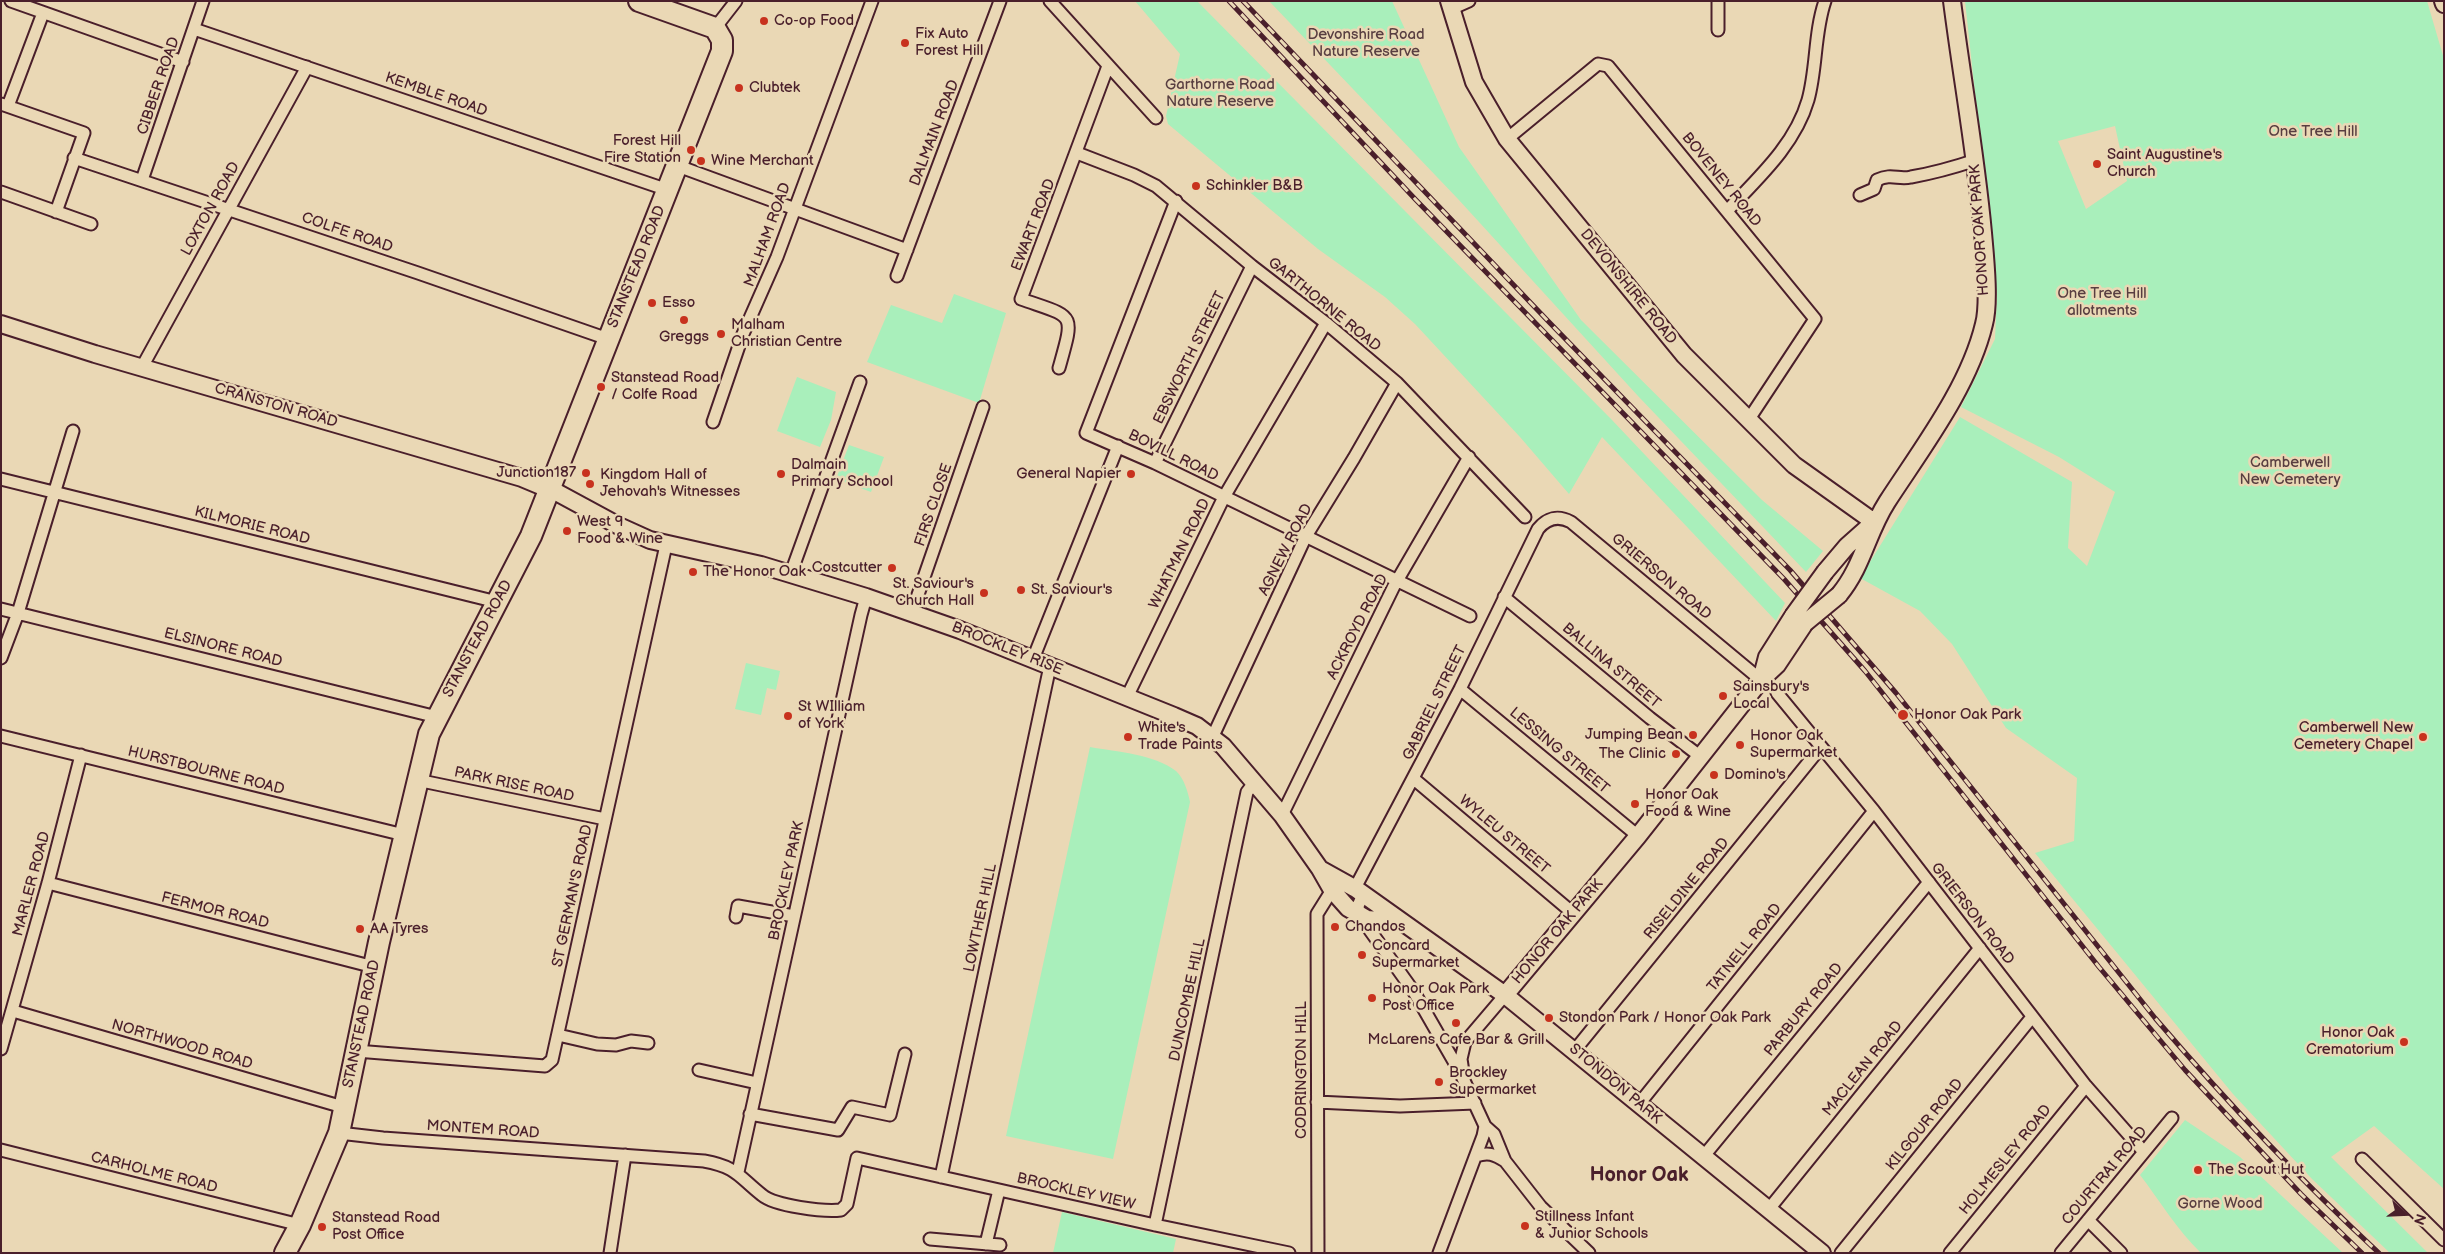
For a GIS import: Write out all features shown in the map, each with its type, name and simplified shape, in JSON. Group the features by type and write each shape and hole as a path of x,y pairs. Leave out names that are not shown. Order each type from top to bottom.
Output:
{"highway":[{"path":"639,1 718,34"},
{"name":"STANSTEAD ROAD","path":"285,1253 300,1225 339,1133 374,967 425,746 437,717 531,536 722,51 718,34"}],"main road":[{"name":"HONOR OAK PARK","path":"1799,619 1839,595 1862,561 1874,522 1949,406 1969,366 1985,323 1985,265 1976,160 1952,1"},
{"name":"DEVONSHIRE ROAD","path":"1450,5 1474,82 1507,139 1684,355 1794,465 1874,522"},
{"name":"CRANSTON ROAD","path":"1,324 522,478 550,489"},
{"name":"BROCKLEY RISE","path":"550,489 634,534 666,545 791,573 912,612 1197,726 1213,736 1282,815 1320,869"},
{"name":"HONOR OAK PARK","path":"1505,995 1638,836 1761,680 1777,665 1799,619 1825,572 1846,546 1874,522"},
{"name":"STONDON PARK","path":"1320,869 1401,922 1505,995 1575,1050 1822,1253"},
{"path":"1320,869 1332,890 1348,908 1359,916"},
{"name":"STONDON PARK","path":"1359,916 1369,902"}],"street":[{"path":"11,1 183,62"},
{"name":"CIBBER ROAD","path":"142,180 203,1"},
{"name":"MALHAM ROAD","path":"713,422 744,334 761,297 872,1"},
{"name":"DALMAIN ROAD","path":"898,276 1000,1"},
{"path":"1050,1 1156,118"},
{"path":"1450,5 1469,1"},
{"path":"1718,1 1718,30"},
{"path":"1726,211 1771,164 1795,131 1808,99 1820,16 1825,1"},
{"name":"STANSTEAD ROAD","path":"718,34 734,2"},
{"path":"43,13 5,105 84,133 56,212"},
{"name":"KEMBLE ROAD","path":"194,30 668,190"},
{"name":"BOVENEY ROAD","path":"1507,139 1598,64 1608,66 1815,319 1749,419"},
{"name":"EWART ROAD","path":"1059,368 1070,330 1068,320 1062,314 1021,300 1108,66"},
{"name":"LOXTON ROAD","path":"142,367 307,67"},
{"name":"GARTHORNE ROAD","path":"1077,153 1134,175 1156,186 1252,266 1326,323 1397,383 1525,518"},
{"name":"COLFE ROAD","path":"74,158 608,339"},
{"path":"1860,195 1874,189 1877,180 1887,176 1909,178 1953,168 1976,160"},
{"path":"678,166 793,210 907,250"},
{"path":"1,192 91,224"},
{"name":"BOVILL ROAD","path":"1176,202 1086,433 1155,463 1470,616"},
{"name":"EBSWORTH STREET","path":"1155,463 1252,266"},
{"name":"WHATMAN ROAD","path":"1127,697 1224,498 1326,323"},
{"path":"791,573 860,382"},
{"name":"AGNEW ROAD","path":"1213,736 1306,536 1397,383"},
{"name":"FIRS CLOSE","path":"912,612 983,407"},
{"path":"1,658 18,613 72,431"},
{"path":"1033,659 1118,446"},
{"name":"ACKROYD ROAD","path":"1282,815 1397,580 1469,457"},
{"name":"KILMORIE ROAD","path":"1,479 497,602"},
{"name":"GRIERSON ROAD","path":"1538,529 1543,523 1554,518 1571,522 1761,680"},
{"name":"GABRIEL STREET","path":"1369,902 1414,779 1538,529"},
{"name":"ST GERMAN'S ROAD","path":"356,1051 545,1066 552,1060 666,545"},
{"name":"BROCKLEY PARK","path":"738,1172 866,597"},
{"name":"BALLINA STREET","path":"1504,597 1650,718 1701,757"},
{"name":"ELSINORE ROAD","path":"1,609 437,717"},
{"name":"LOWTHER HILL","path":"941,1177 1050,666"},
{"name":"LESSING STREET","path":"1460,689 1638,836"},
{"name":"GRIERSON ROAD","path":"1777,693 1874,811 2086,1086 2144,1152"},
{"name":"HURSTBOURNE ROAD","path":"1,736 404,835"},
{"name":"RISELDINE ROAD","path":"1575,1050 1821,747"},
{"name":"MARLER ROAD","path":"1,1049 48,883 81,755"},
{"name":"WYLEU STREET","path":"1414,779 1574,914"},
{"name":"PARK RISE ROAD","path":"416,780 605,820"},
{"name":"DUNCOMBE HILL","path":"1155,1225 1248,792 1254,783"},
{"name":"TATNELL ROAD","path":"1639,1104 1874,811"},
{"name":"PARBURY ROAD","path":"1703,1157 1929,882"},
{"name":"FERMOR ROAD","path":"48,883 374,967"},
{"name":"CODRINGTON HILL","path":"1318,1253 1317,914 1332,890"},
{"path":"736,916 738,906 794,916"},
{"path":"1359,916 1404,976 1441,1037 1485,1126 1494,1134 1505,1161 1541,1207 1589,1253"},
{"name":"MACLEAN ROAD","path":"1769,1210 1980,948"},
{"path":"1464,1082 1462,1058 1465,1042 1505,995"},
{"name":"NORTHWOOD ROAD","path":"13,1011 343,1107"},
{"name":"KILGOUR ROAD","path":"1841,1253 2032,1017"},
{"path":"558,1035 597,1044 616,1045 630,1041 648,1043"},
{"path":"1441,1037 1455,1044 1465,1042"},
{"path":"750,1114 838,1130 852,1107 890,1115 904,1054"},
{"path":"699,1070 757,1083"},
{"name":"HOLMESLEY ROAD","path":"1950,1253 2086,1086"},
{"path":"1317,1102 1400,1106 1475,1103"},
{"name":"COURTRAI ROAD","path":"2061,1253 2172,1118"},
{"path":"1439,1253 1476,1156 1485,1126"},
{"name":"MONTEM ROAD","path":"339,1133 392,1139 704,1161 722,1164 738,1172"},
{"name":"CARHOLME ROAD","path":"1,1150 300,1225"},
{"path":"1476,1156 1485,1153 1493,1154 1505,1161"},
{"path":"610,1253 625,1155"},
{"name":"BROCKLEY VIEW","path":"738,1172 763,1196 774,1201 830,1211 841,1210 847,1204 857,1158 1289,1253"},
{"path":"2362,1159 2444,1240"},
{"path":"986,1244 999,1190"},
{"path":"2088,1220 2121,1253"},
{"path":"930,1239 1000,1245"}],"green space":[{"name":"Garthorne Road Nature Reserve","path":"1135,1 1197,1 1612,420 1785,603 1776,621 1602,437 1569,494 1520,437 1415,324 1385,297 1318,249 1168,124 1166,116 1180,54"},
{"name":"Devonshire Road Nature Reserve","path":"1269,1 1392,1 1459,147 1581,320 1762,500 1823,551 1806,572 1638,396 1458,199"},
{"path":"1965,1 2427,1 2444,59 2444,1189 2374,1126 2331,1157 2428,1253 2390,1253 2312,1179 2233,1094 2035,853 2074,841 2077,778 2006,728 1952,644 1920,611 1860,578 1960,417 2072,482 2068,548 2087,566 2115,492 2059,457 1961,407 1995,339 1997,295","holes":["2115,126 2127,181 2086,209 2058,141"]},
{"path":"954,294 1006,313 979,403 867,362 891,305 942,323"},
{"path":"797,377 836,392 831,420 820,447 777,431"},
{"path":"849,445 884,457 871,492 836,479"},
{"path":"746,663 780,671 776,690 767,688 761,715 735,709"},
{"path":"1090,747 1135,754 1167,765 1181,777 1190,802 1113,1159 1006,1136"},
{"name":"Gorne Wood","path":"2185,1120 2240,1157 2343,1253 2201,1253 2176,1225 2140,1175"},
{"path":"1062,1212 1176,1239 1173,1253 1053,1253"}],"railway":[{"path":"1229,1 1416,200 1784,579 1865,671 2099,967 2185,1070 2301,1194 2362,1253"},
{"path":"1243,1 1548,321 1790,570 1896,693 2155,1018 2264,1139 2320,1197 2379,1253"}],"place":[{"name":"Co-op Food","path":"764,21"},
{"name":"Fix Auto Forest Hill","path":"905,43"},
{"name":"Clubtek","path":"739,88"},
{"name":"Forest Hill Fire Station","path":"691,150"},
{"name":"Wine Merchant","path":"701,161"},
{"name":"Saint Augustine's Church","path":"2097,164"},
{"name":"Schinkler B&B","path":"1196,186"},
{"name":"Esso","path":"652,303"},
{"name":"Greggs","path":"684,320"},
{"name":"Malham Christian Centre","path":"721,334"},
{"name":"Stanstead Road / Colfe Road","path":"601,387"},
{"name":"Junction187","path":"586,473"},
{"name":"Dalmain Primary School","path":"781,474"},
{"name":"General Napier","path":"1131,474"},
{"name":"Kingdom Hall of Jehovah's Witnesses","path":"590,484"},
{"name":"West 9 Food & Wine","path":"567,531"},
{"name":"Costcutter","path":"892,568"},
{"name":"The Honor Oak","path":"693,572"},
{"name":"St. Saviour's","path":"1021,590"},
{"name":"St. Saviour's Church Hall","path":"984,593"},
{"name":"Sainsbury's Local","path":"1723,696"},
{"name":"Honor Oak Park","path":"1903,715"},
{"name":"St WIlliam of York","path":"788,716"},
{"name":"Jumping Bean","path":"1693,735"},
{"name":"White's Trade Paints","path":"1128,737"},
{"name":"Camberwell New Cemetery Chapel","path":"2423,737"},
{"name":"Honor Oak Supermarket","path":"1740,745"},
{"name":"The Clinic","path":"1676,754"},
{"name":"Domino's","path":"1714,775"},
{"name":"Honor Oak Food & Wine","path":"1635,804"},
{"name":"Chandos","path":"1335,927"},
{"name":"AA Tyres","path":"360,929"},
{"name":"Concard Supermarket","path":"1362,955"},
{"name":"Honor Oak Park Post Office","path":"1372,998"},
{"name":"Stondon Park / Honor Oak Park","path":"1549,1018"},
{"name":"McLarens Cafe Bar & Grill","path":"1456,1023"},
{"name":"Honor Oak Crematorium","path":"2404,1042"},
{"name":"Brockley Supermarket","path":"1439,1082"},
{"name":"The Scout Hut","path":"2198,1170"},
{"name":"Stillness Infant & Junior Schools","path":"1525,1226"},
{"name":"Stanstead Road Post Office","path":"322,1227"}],"district":[{"name":"Honor Oak","path":"1639,1176"}],"park label":[{"name":"One Tree Hill","path":"2313,132"},
{"name":"One Tree Hill allotments","path":"2102,302"},
{"name":"Camberwell New Cemetery","path":"2290,472"}]}
